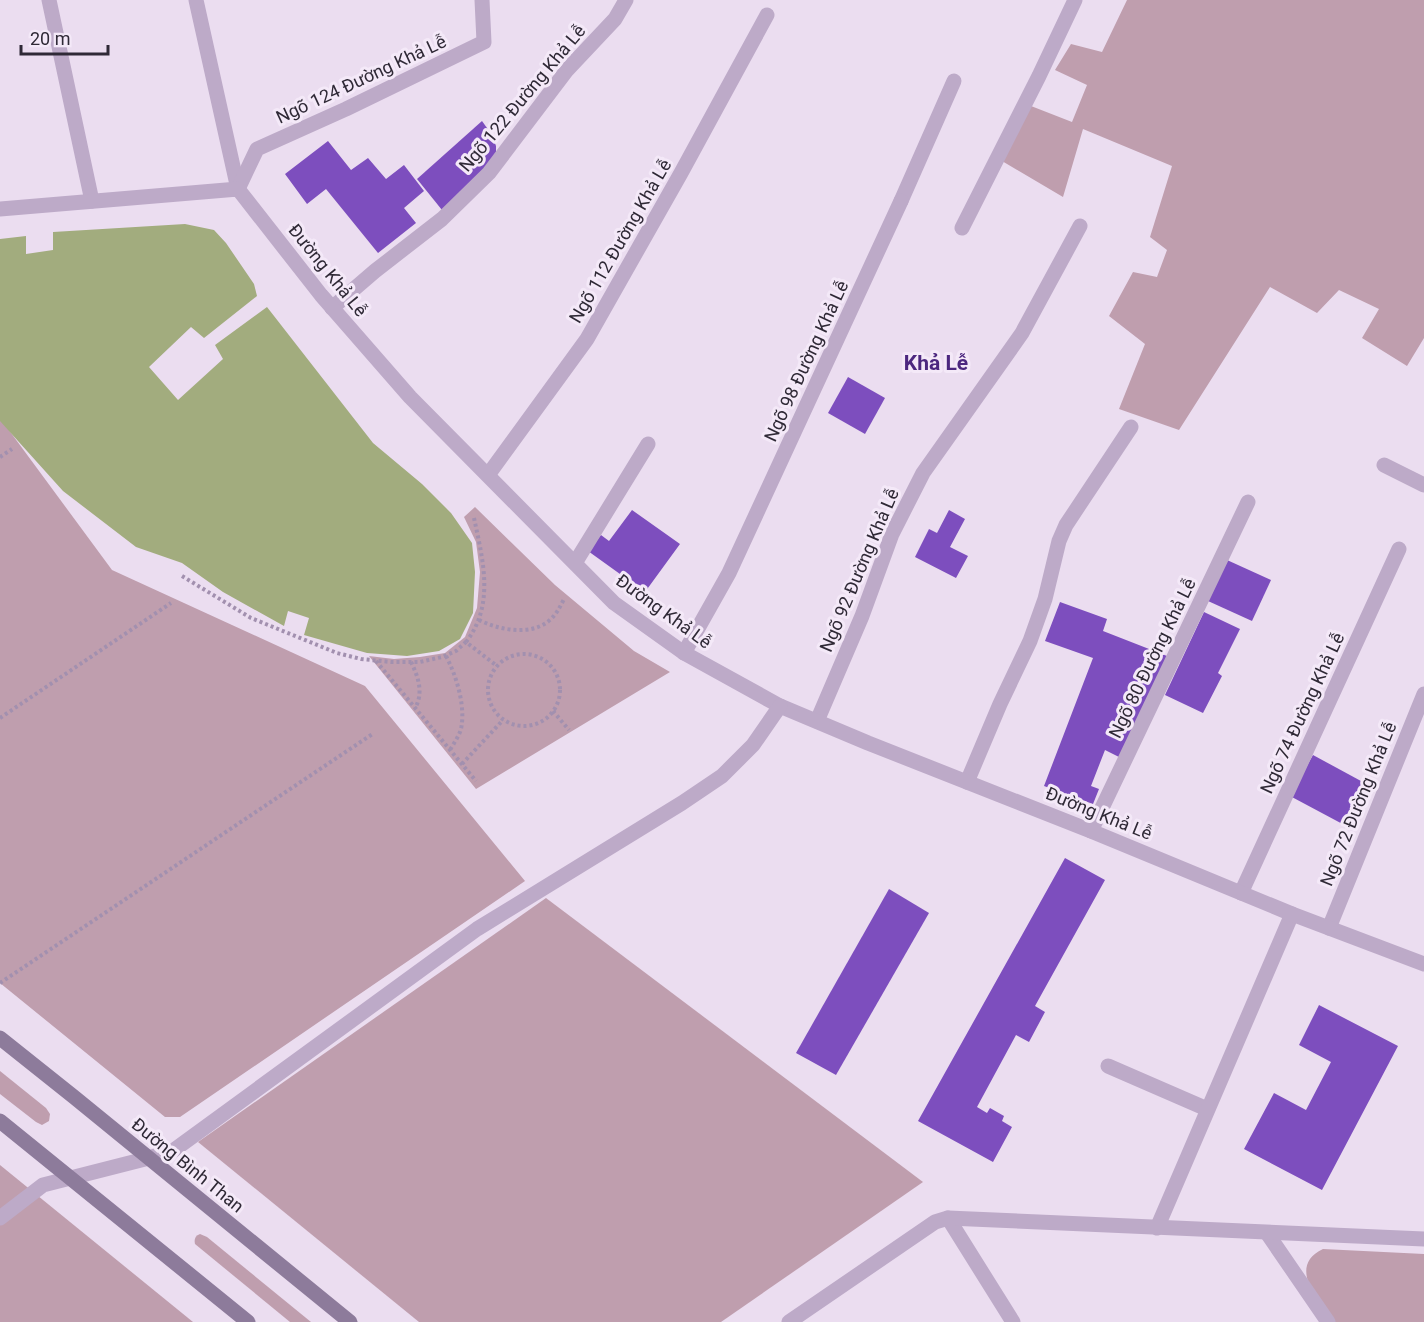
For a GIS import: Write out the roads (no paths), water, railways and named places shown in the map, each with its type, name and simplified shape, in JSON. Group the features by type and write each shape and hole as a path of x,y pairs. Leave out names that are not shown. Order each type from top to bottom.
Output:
{"main road":[{"name":"Đường Bình Than","path":"0,1038 350,1322"},
{"path":"0,1121 248,1322"}],"street":[{"path":"49,0 92,201"},
{"path":"0,209 238,189 196,0"},
{"name":"Ngõ 124 Đường Khả Lễ","path":"238,189 257,149 484,42 482,0"},
{"name":"Ngõ 122 Đường Khả Lễ","path":"332,308 442,219 489,173 567,70 615,19 626,0"},
{"path":"962,228 1075,0"},
{"name":"Ngõ 112 Đường Khả Lễ","path":"488,474 586,339 681,173 767,15"},
{"name":"Ngõ 98 Đường Khả Lễ","path":"684,653 729,573 954,81"},
{"name":"Đường Khả Lễ","path":"238,189 332,308 410,397 614,603 684,653 780,705 868,743 1292,914 1424,964"},
{"name":"Ngõ 92 Đường Khả Lễ","path":"817,721 862,616 892,534 922,473 1022,333 1080,226"},
{"path":"967,782 1030,641 1059,541 1066,525 1131,427"},
{"path":"575,563 648,444"},
{"path":"1384,465 1424,484"},
{"name":"Ngõ 80 Đường Khả Lễ","path":"1091,831 1248,502"},
{"name":"Ngõ 74 Đường Khả Lễ","path":"1241,893 1399,549"},
{"name":"Ngõ 72 Đường Khả Lễ","path":"1329,928 1424,694"},
{"path":"0,1218 44,1185 174,1150 477,929 722,776 753,745 780,705"},
{"path":"1157,1228 1292,914"},
{"path":"1108,1066 1208,1109"},
{"path":"948,1218 1012,1322"},
{"path":"789,1322 935,1222 948,1218 1424,1239"},
{"path":"1267,1233 1328,1322"}],"district":[{"name":"Khả Lễ","path":"936,363"}]}
